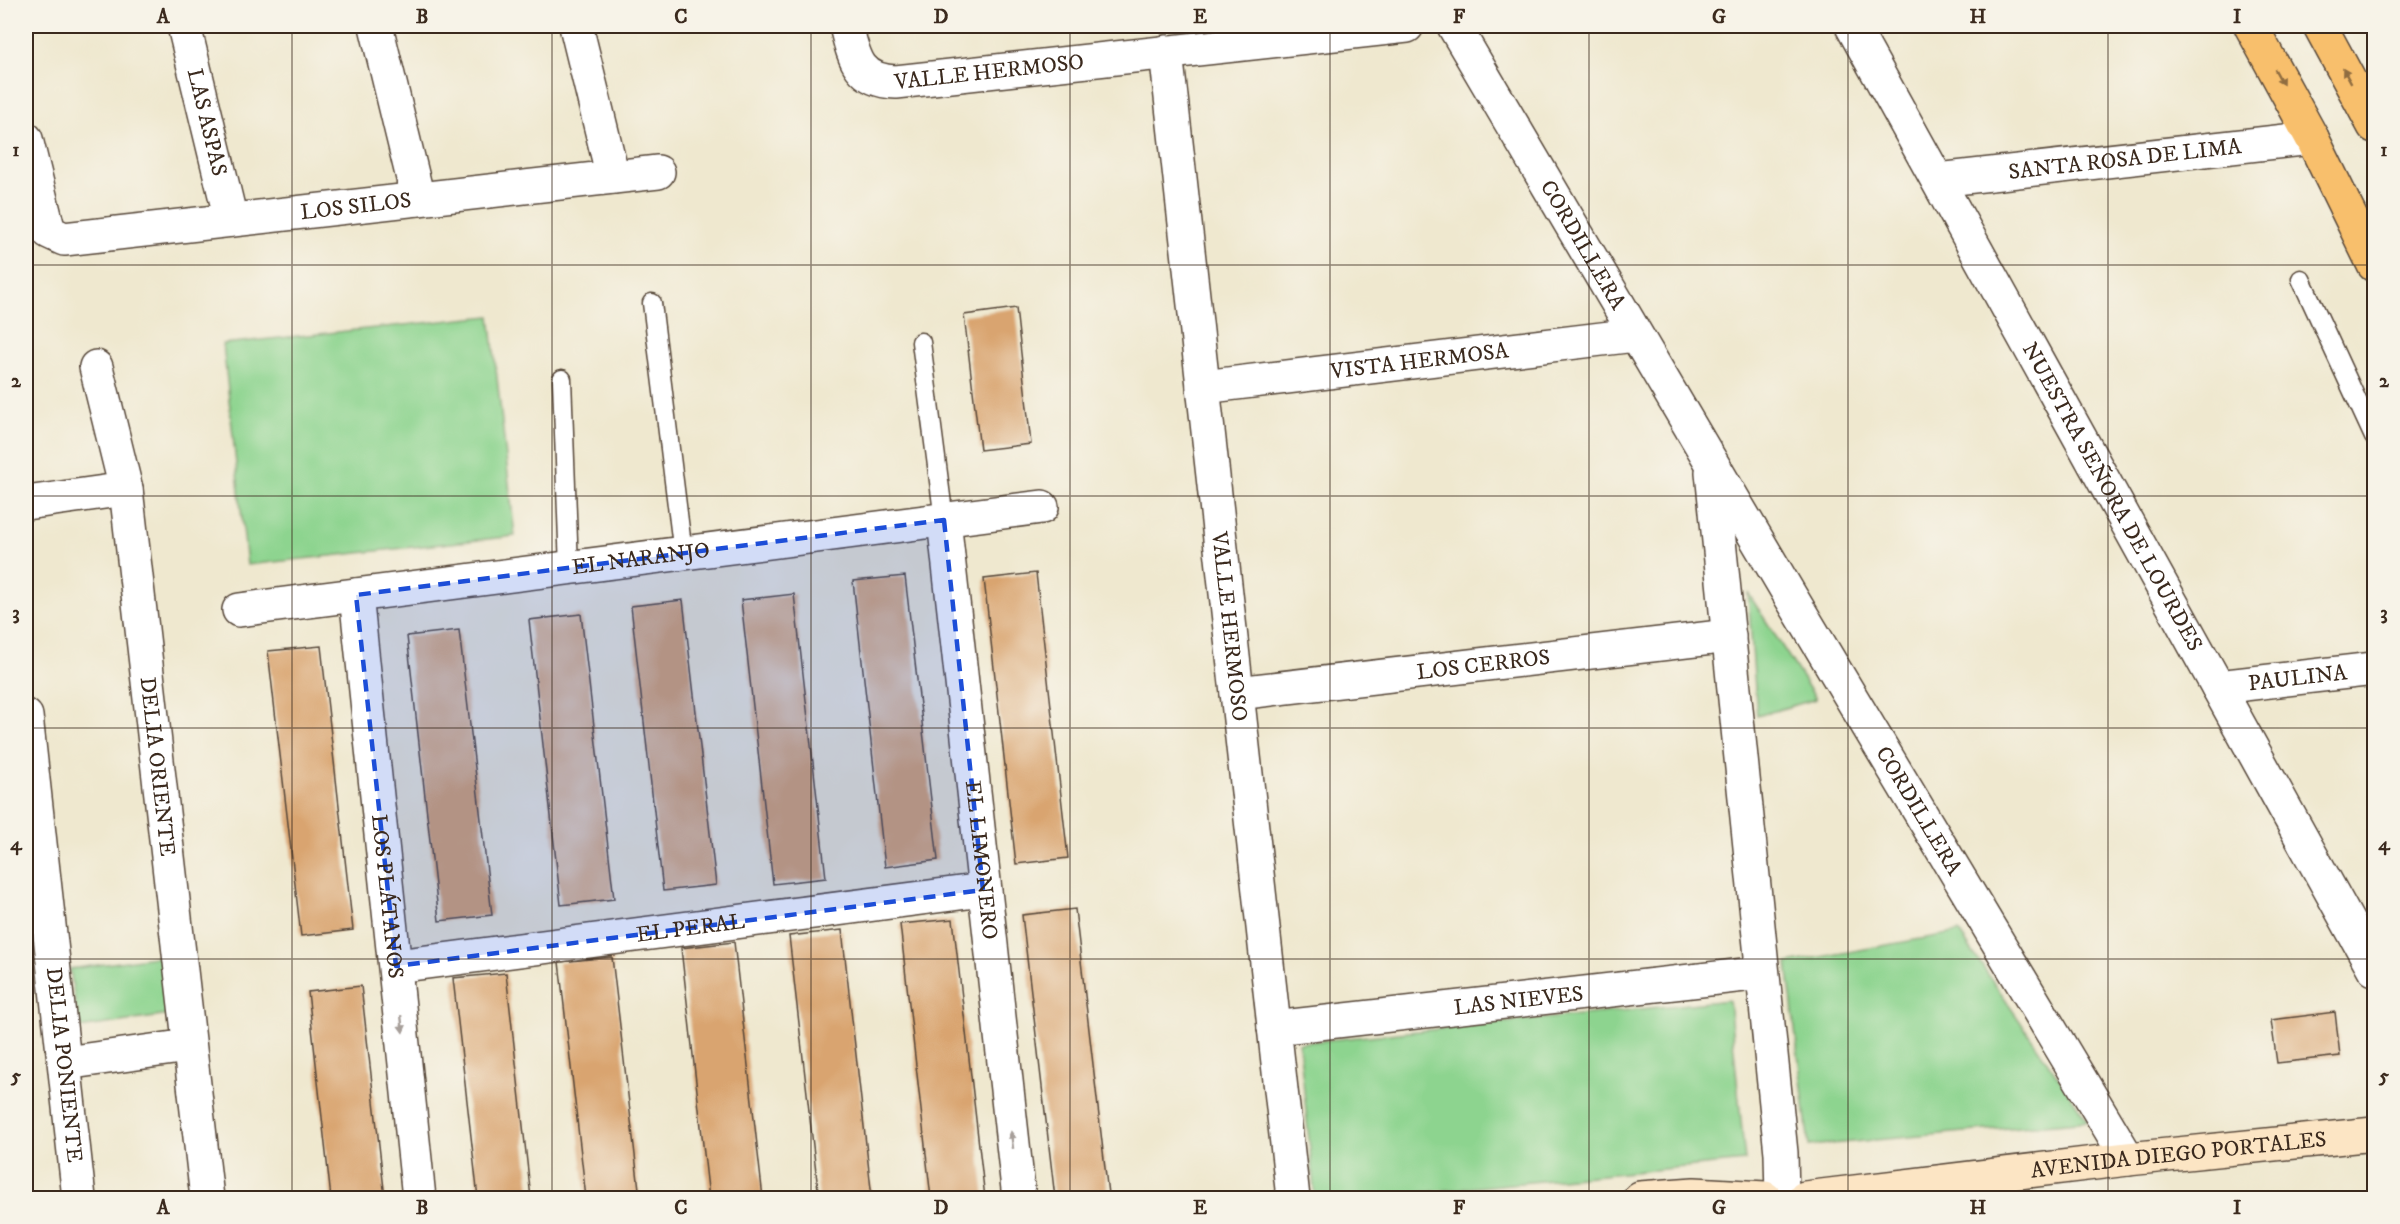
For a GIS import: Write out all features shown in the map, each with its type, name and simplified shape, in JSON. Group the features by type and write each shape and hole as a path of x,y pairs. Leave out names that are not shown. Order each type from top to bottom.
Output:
{"main road":[{"path":"2251,26 2312,138 2374,265"},
{"path":"2320,26 2374,126"},
{"name":"AVENIDA DIEGO PORTALES","path":"1805,1198 2127,1159 2374,1134"},
{"path":"1640,1198 1694,1194 1765,1198"}],"street":[{"name":"LAS ASPAS","path":"184,26 231,220"},
{"path":"376,26 418,199"},
{"path":"576,26 613,177"},
{"name":"VALLE HERMOSO","path":"846,26 855,60 868,75 886,82 1407,26"},
{"name":"CORDILLERA","path":"1454,26 1711,463 2127,1159"},
{"name":"NUESTRA SEÑORA DE LOURDES","path":"1852,26 2374,969"},
{"name":"VALLE HERMOSO","path":"1166,52 1293,1198"},
{"name":"SANTA ROSA DE LIMA","path":"1938,180 2312,138"},
{"name":"LOS SILOS","path":"26,140 47,226 54,236 64,239 658,172"},
{"name":"VISTA HERMOSA","path":"1203,387 1635,335"},
{"name":"DELIA ORIENTE","path":"96,367 126,489 207,1198"},
{"name":"CORDILLERA","path":"1711,463 1781,1153 1782,1198"},
{"path":"26,503 126,489"},
{"name":"EL NARANJO","path":"239,610 1042,507"},
{"name":"EL LIMONERO","path":"944,520 1019,1198"},
{"name":"LOS PLÁTANOS","path":"356,595 419,1198"},
{"name":"LOS CERROS","path":"1237,693 1729,636"},
{"name":"PAULINA","path":"2218,687 2374,669"},
{"name":"DELIA PONIENTE","path":"26,716 79,1198"},
{"name":"EL PERAL","path":"396,966 984,890"},
{"name":"LAS NIEVES","path":"1274,1028 1762,973"},
{"path":"65,1064 188,1046"}],"lane":[{"path":"2301,279 2374,437"},
{"path":"652,303 683,554"},
{"path":"921,342 944,520"},
{"path":"562,379 569,568"}],"highlighted area":[{"path":"944,520 983,890 396,966 356,595"}],"green space":[{"path":"490,316 515,536 247,565 223,344"},
{"path":"1748,593 1816,699 1757,716"},
{"path":"1959,932 2088,1121 1809,1146 1787,963"},
{"path":"161,956 169,1015 79,1028 70,969"},
{"path":"1729,1000 1745,1161 1366,1198 1315,1198 1299,1043"}],"building":[{"path":"1016,308 1031,444 980,450 964,315"},
{"path":"1036,573 1068,858 1016,864 984,579"},
{"path":"905,576 938,860 885,867 853,581"},
{"path":"794,594 826,878 773,884 741,600"},
{"path":"683,600 716,885 663,891 631,606"},
{"path":"581,614 614,899 561,905 529,620"},
{"path":"459,630 492,915 439,921 407,636"},
{"path":"321,646 353,930 301,936 268,651"},
{"path":"1075,909 1108,1194 1055,1198 1022,915"},
{"path":"953,919 985,1198 931,1198 900,924"},
{"path":"842,930 872,1198 819,1198 789,936"},
{"path":"734,942 763,1198 709,1198 681,948"},
{"path":"612,957 640,1198 586,1198 559,962"},
{"path":"506,973 531,1198 478,1198 453,978"},
{"path":"361,986 385,1198 331,1198 308,992"},
{"path":"2335,1012 2340,1056 2277,1063 2271,1020"}]}
